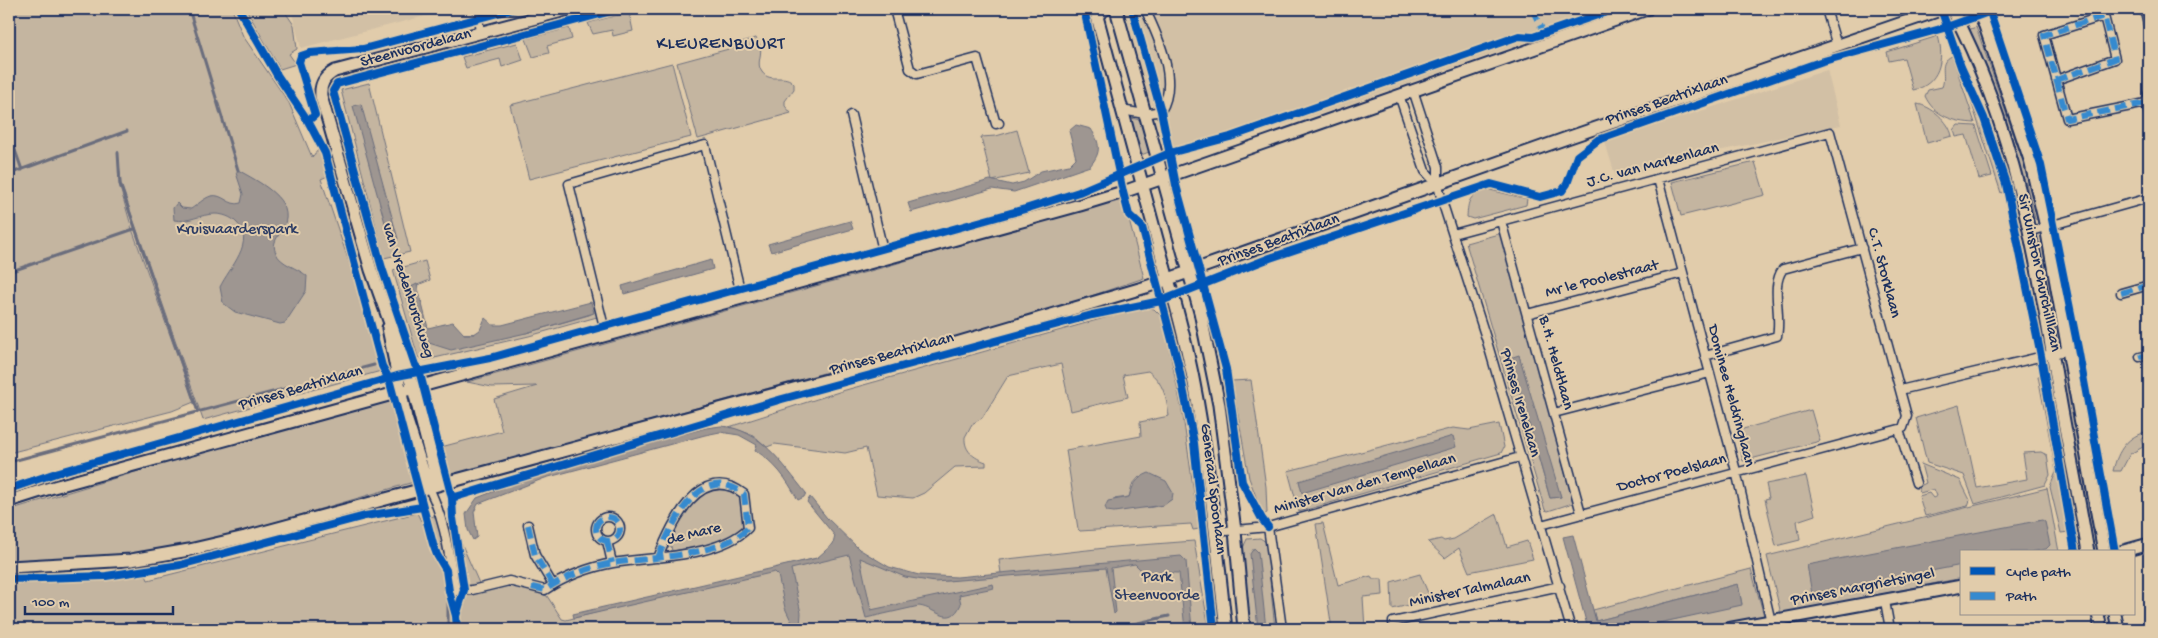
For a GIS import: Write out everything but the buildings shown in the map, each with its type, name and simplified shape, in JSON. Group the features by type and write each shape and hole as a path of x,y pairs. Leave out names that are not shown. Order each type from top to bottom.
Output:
{"main road":[{"name":"Steenvoordelaan","path":"320,87 326,76 334,71 570,9"},
{"name":"Generaal Spoorlaan","path":"1116,9 1200,312 1219,405 1235,531 1244,629"},
{"name":"Prinses Beatrixlaan","path":"9,501 413,388 1080,206 1647,9"},
{"name":"Prinses Beatrixlaan","path":"9,567 131,560 189,550 875,367 1057,315 1168,280 1943,9"},
{"name":"Sir Winston Churchilllaan","path":"1952,9 1974,58 2014,165 2031,231 2088,550"},
{"name":"Sir Winston Churchilllaan","path":"1977,9 1983,20 2030,160 2046,227 2104,550"},
{"name":"Generaal Spoorlaan","path":"1096,13 1168,280 1176,302 1200,414 1226,629"},
{"name":"van Vredenburchweg","path":"320,87 342,173 388,321 397,340 413,388 433,485"},
{"name":"van Vredenburchweg","path":"388,321 390,344 408,429 433,485"},
{"path":"2127,550 2149,544"},
{"name":"Prinses Margrietsingel","path":"1728,629 1960,586"},
{"path":"2098,616 2101,629"},
{"path":"2115,616 2118,629"}],"street":[{"path":"477,9 480,33"},
{"path":"894,9 910,68 917,74 977,58 996,124 999,123"},
{"name":"Generaal Spoorlaan","path":"1096,13 1109,9"},
{"path":"1121,110 1145,114 1161,111 1168,100 1166,72 1158,36 1145,9"},
{"path":"1826,9 1837,46"},
{"path":"2144,9 2149,28"},
{"path":"2056,80 2115,59 2104,16 2044,35 2056,80 2067,119 2146,103"},
{"name":"Prinses Irenelaan","path":"1413,90 1438,167 1438,185 1560,586 1571,629"},
{"path":"2149,93 2146,103 2149,114"},
{"name":"Prinses Irenelaan","path":"1399,95 1426,171 1438,185"},
{"path":"850,115 885,259"},
{"name":"J.C. van Markenlaan","path":"1454,234 1830,132"},
{"name":"C.T. Storklaan","path":"1830,132 1907,416 1906,422 1899,430"},
{"path":"606,336 569,184 705,145 742,298"},
{"name":"Dominee Heldringlaan","path":"1658,179 1736,471 1771,622"},
{"path":"2031,231 2149,200"},
{"name":"B.H. Heldtlaan","path":"1501,221 1581,513"},
{"path":"1705,356 1777,336 1780,322 1777,278 1783,269 1862,248"},
{"name":"Mr le Poolestraat","path":"1527,314 1683,273"},
{"path":"2121,293 2149,285"},
{"path":"1900,390 2069,350"},
{"path":"2140,357 2149,355"},
{"path":"1554,413 1710,373"},
{"path":"1899,430 1916,483"},
{"name":"Doctor Poelslaan","path":"1541,524 1736,471 1899,430"},
{"name":"Minister Van den Tempellaan","path":"1215,532 1268,526 1520,457"},
{"name":"de Mare","path":"455,591 472,590 509,581 546,590 580,572 612,563 658,558 701,550 741,535 748,528 749,515 744,494 734,486 719,484 701,491 679,513 658,558"},
{"name":"van Vredenburchweg","path":"433,485 444,529 455,591"},
{"path":"528,525 535,555 553,585"},
{"path":"1268,526 1282,629"},
{"path":"608,541 612,563"},
{"name":"Minister Talmalaan","path":"1394,629 1393,622 1560,586"},
{"path":"1885,601 1890,629"}],"shaded area":[{"path":"291,9 452,9 301,48"},
{"path":"1125,9 1621,9 1332,110 1167,160"},
{"path":"1827,70 1841,125 1704,154 1616,178 1605,142"},
{"path":"361,104 398,239 390,241 353,106"},
{"path":"1076,125 1091,129 1098,143 1098,152 1090,166 1014,192 992,189 911,212 908,203 990,180 1012,185 1024,182 1041,171 1069,165 1076,158 1069,131"},
{"path":"238,170 265,186 280,200 285,209 286,218 276,240 275,249 281,260 307,276 306,291 285,323 280,324 235,312 223,303 220,287 243,246 242,229 236,222 227,216 215,214 179,221 174,220 173,208 177,203 182,208 191,209 206,198 219,196 233,203 241,203 243,194 236,173"},
{"path":"850,221 853,229 771,252 768,244"},
{"path":"711,260 713,269 624,294 622,286"},
{"path":"417,284 428,328 453,322 464,334 474,334 480,330 485,318 493,325 502,325 591,302 594,313 526,333 451,350 429,343 420,334 405,290"},
{"path":"1519,355 1561,497 1550,498 1510,358"},
{"path":"721,426 748,434 770,450 806,493 804,497 798,500 780,472 755,450 757,445 739,435 720,432 545,478 478,504 474,512 477,537 473,540 468,530 466,514 477,498 542,473 706,428"},
{"path":"1453,436 1456,447 1302,493 1299,481"},
{"path":"1149,473 1166,481 1173,493 1172,499 1164,505 1114,512 1107,511 1105,507 1108,501 1129,497 1136,482"},
{"path":"810,497 827,518 859,549 889,567 919,575 957,577 1181,556 1186,561 1192,629 1185,629 1179,573 1143,572 1135,564 1111,568 1116,612 1114,614 1106,568 935,582 905,577 860,558 871,610 993,584 994,588 959,595 961,604 952,615 942,615 919,606 866,618 849,555 791,569 801,613 800,627 798,629 795,629 785,608 778,575 775,572 574,618 573,614 817,558 833,544 835,536 807,502"},
{"path":"2042,520 2045,522 2050,545 2046,549 2041,550 1960,550 1960,565 1812,594 1807,565"},
{"path":"1573,535 1596,621 1738,584 1742,605 1631,629 1588,629 1563,537"},
{"path":"1254,548 1258,552 1266,629 1258,629 1250,554"}],"green space":[{"name":"Kruisvaarderspark","path":"9,9 232,9 243,36 289,103 312,157 319,149 332,174 321,179 351,268 381,371 203,420 121,184 118,151 119,184 132,229 194,402 172,411 9,453"},
{"path":"246,9 283,9 294,25 297,49 289,54 296,64 280,69"},
{"path":"629,12 633,31 613,36 612,30 593,34 588,23"},
{"path":"1976,27 2022,158 2038,220 2035,219 2026,183 2015,162 1968,30"},
{"path":"569,28 572,39 547,46 549,53 533,57 526,39"},
{"path":"1938,36 1941,53 1938,70 1929,83 1913,90 1904,58 1889,61 1887,52"},
{"path":"756,38 761,52 759,64 762,72 769,77 787,79 794,84 794,89 785,101 785,106 791,113 698,139 677,63 736,47 738,43"},
{"path":"517,43 523,60 502,67 500,59 466,68 462,57"},
{"path":"1952,56 1975,123 1946,117 1934,109 1925,96 1928,90 1942,87 1944,65 1947,59"},
{"path":"672,63 691,137 529,179 510,105"},
{"path":"369,83 410,252 384,258 341,90"},
{"path":"1967,89 1969,89 1985,128 2005,191 2001,193"},
{"path":"1917,104 1939,115 1947,125 1952,136 1927,143"},
{"path":"1131,118 1140,120 1149,152 1141,155"},
{"path":"1958,125 1976,126 1992,176 1979,179 1966,135 1956,137 1954,130"},
{"path":"1017,130 1029,173 992,181 981,137 996,136"},
{"path":"1755,162 1765,195 1681,216 1672,182"},
{"path":"1486,189 1527,199 1526,205 1473,219 1467,217 1470,199"},
{"path":"1123,197 1144,278 1035,315 449,476 441,447 502,431 494,399 537,386 492,387 467,382 881,268"},
{"path":"1502,233 1573,503 1548,511 1545,510 1466,243","holes":["1510,358 1561,497 1550,498"]},
{"path":"2043,243 2061,343 2057,347 2036,244"},
{"path":"425,261 430,280 405,290 420,334 526,333 589,315 593,313 592,308 595,308 597,317 529,336 426,360 418,357 393,270"},
{"path":"1144,307 1154,309 1163,318 1183,416 1199,529 1193,530 1191,524 1080,531 1078,529 1066,450 1141,436 1140,422 1169,416 1161,386 1158,380 1148,371 1123,375 1128,397 1071,411 1061,364 1008,376 982,418 972,424 965,437 968,450 974,456 986,462 986,466 955,467 924,493 913,498 877,495 866,448 845,453 775,444 767,447 753,435 729,427 842,391","holes":["1139,477 1172,499 1149,508 1135,507 1113,499 1129,497 1132,485"]},
{"path":"2066,370 2095,528 2090,529 2082,484 2078,478 2059,371"},
{"path":"2049,372 2078,531 2074,532 2045,373"},
{"path":"2041,375 2069,532 2061,533 2050,487 2056,472 2038,376"},
{"path":"1251,380 1266,487 1267,513 1263,515 1249,478 1232,381"},
{"path":"387,402 401,405 418,471 417,481 248,530 153,553 9,561 9,510 185,457"},
{"path":"1959,405 1977,488 2027,479 2023,453 2041,452 2047,455 2050,475 2045,485 1975,504 1964,475 1927,463 1916,418"},
{"path":"1811,410 1820,441 1743,461 1736,431"},
{"path":"1499,424 1504,447 1501,453 1299,512 1288,471 1453,428 1469,430"},
{"path":"2149,431 2149,436 2141,438 2143,447 2130,454 2121,471 2113,471 2121,450 2129,440"},
{"path":"1921,464 1960,480 1970,500 1968,506 1925,516 1919,496 1929,493 1933,498 1937,496 1934,489 1920,493 1918,487 1926,483"},
{"path":"1806,476 1815,515 1797,521 1800,540 1776,546 1765,499 1769,498 1766,484"},
{"path":"727,488 735,492 740,500 745,520 742,530 737,535 720,542 672,551 671,546 665,543 689,506 705,494"},
{"path":"2047,488 2059,550 1960,550 1960,578 1781,614 1767,556"},
{"name":"Park Steenvoorde","path":"455,509 459,538 482,590 516,584 547,596 562,619 566,620 849,550 905,575 947,581 1001,573 999,560 1114,547 1194,541 1209,629 461,629 459,594 448,511"},
{"path":"417,513 421,521 441,513 452,591 454,629 9,629 9,584 146,575 148,580"},
{"path":"1497,514 1507,547 1527,541 1533,559 1469,572 1459,548 1445,558 1428,542 1454,539"},
{"path":"1323,523 1338,585 1371,576 1372,579 1382,579 1383,595 1363,597 1365,629 1332,629 1316,524"},
{"path":"1260,538 1266,542 1275,629 1248,629 1240,549 1243,548 1247,539"},
{"path":"1751,569 1764,616 1696,629 1631,629 1742,604 1738,584 1596,621 1593,610"},
{"path":"1420,574 1431,600 1392,609 1391,582"}],"waterway":[{"path":"189,9 238,170"},
{"path":"9,174 127,131"},
{"path":"9,133 22,170"},
{"path":"118,153 120,184 198,412"},
{"path":"9,272 134,229"},
{"path":"9,462 374,365"},
{"path":"448,598 448,629"},
{"path":"1111,629 1169,616"}],"marked path":[{"path":"1532,9 1544,33"},
{"path":"2144,9 2149,28"},
{"path":"2056,80 2115,59 2104,16 2044,35 2067,119 2146,103 2149,93"},
{"path":"2146,103 2149,114"},
{"path":"2147,198 2149,204"},
{"path":"2121,293 2149,285"},
{"path":"2140,357 2149,355"},
{"path":"532,587 545,590 569,577 604,565 613,563 646,559 665,557 684,554 720,545 736,538 748,528 744,494 728,486 714,485 701,491 689,501 679,514 671,529 664,544 658,558"},
{"path":"603,517 613,517 620,524 620,529 620,534 613,541 603,541 596,534 596,524 603,517"},
{"path":"528,525 535,555 553,585"},
{"path":"607,541 612,563"}],"cycle path":[{"path":"239,9 277,75 308,121 325,153 382,366 389,379 433,544 446,570 457,629"},
{"path":"308,121 315,115 299,62 301,56 310,53 363,49 513,9"},
{"path":"456,616 464,590 453,518 452,498 419,370 415,365 382,268 333,91 337,84 619,9"},
{"path":"1084,9 1129,215 1142,227 1178,363 1194,443 1214,629"},
{"path":"1132,9 1161,111 1176,185 1226,369 1242,482 1268,527"},
{"path":"9,489 59,472 397,376 490,358 1025,209 1079,192 1170,153 1230,137 1519,36 1533,37 1615,9"},
{"path":"1941,9 1961,67 1984,118 2006,184 2041,356 2075,550"},
{"path":"1989,9 2041,165 2078,348 2115,550"},
{"path":"452,498 782,399 1092,315 1161,301 1270,258 1491,184 1540,197 1562,191 1567,184 1577,156 1598,140 1820,62 1944,28 1997,9"},
{"path":"9,579 106,576 180,565 365,516 422,507"}],"district":[{"name":"KLEURENBUURT","path":"721,44"}]}
